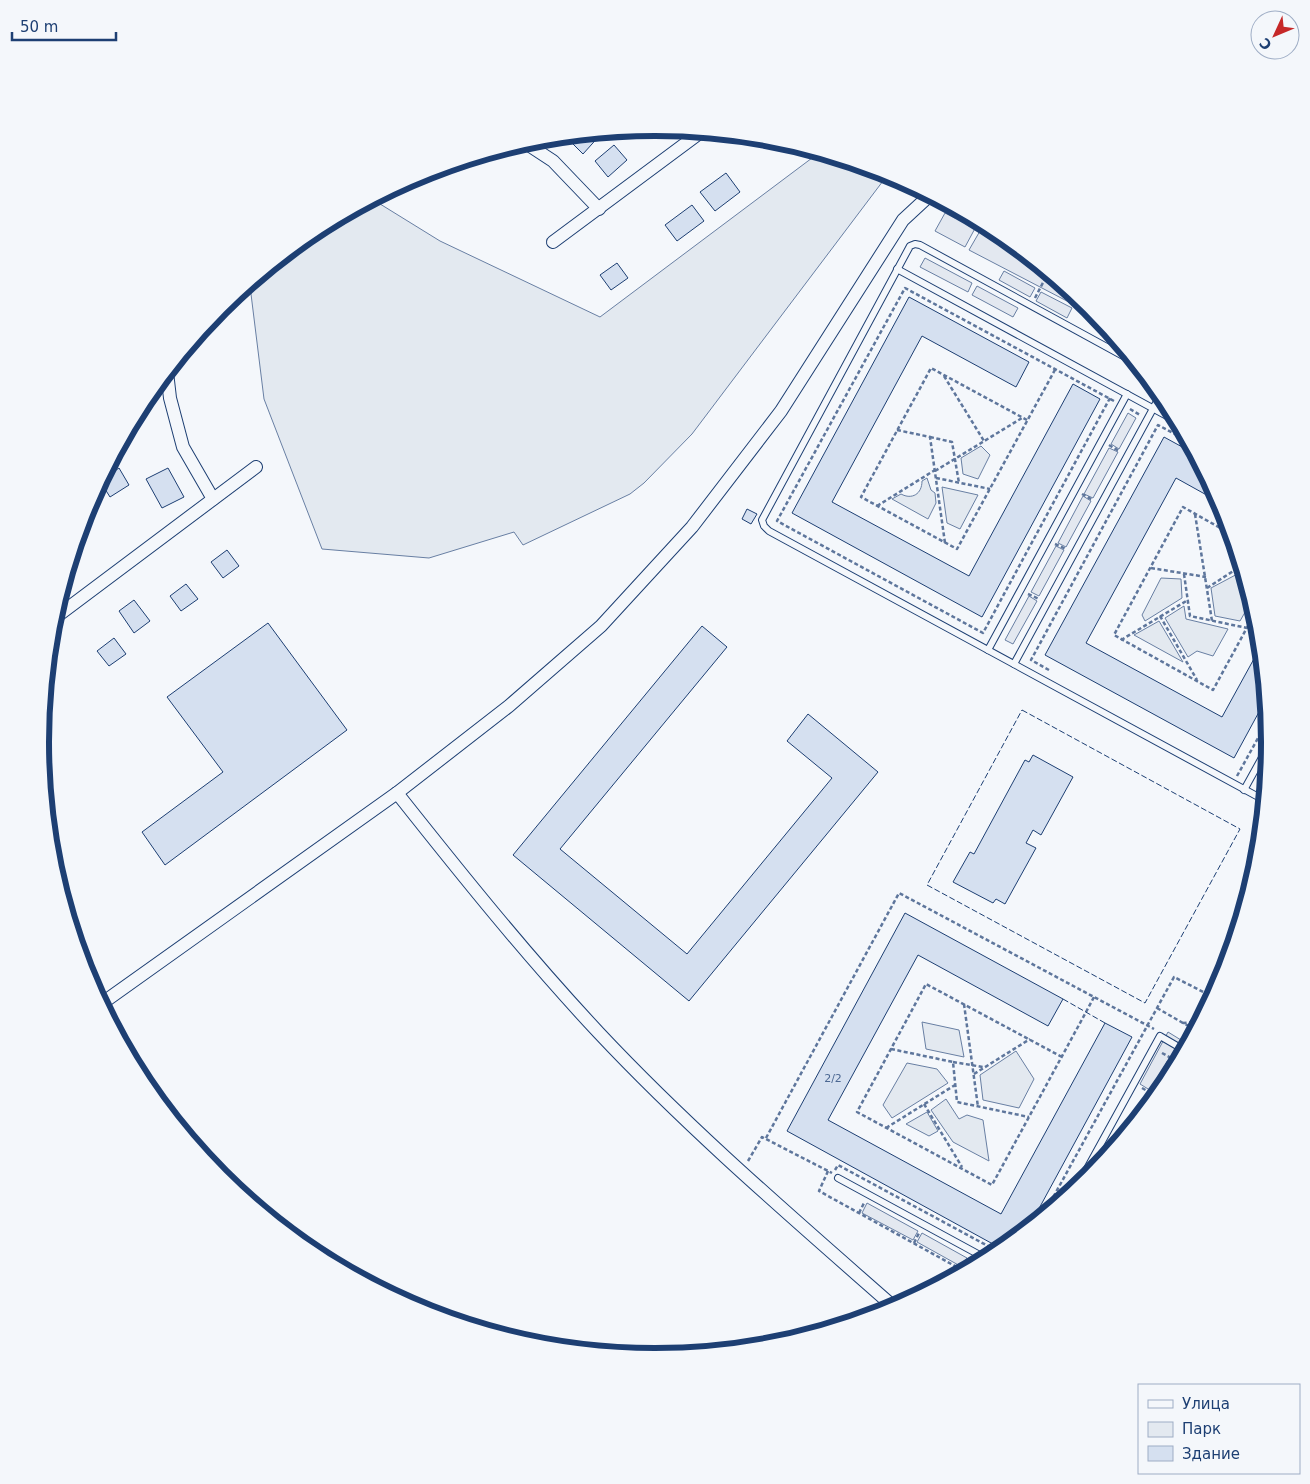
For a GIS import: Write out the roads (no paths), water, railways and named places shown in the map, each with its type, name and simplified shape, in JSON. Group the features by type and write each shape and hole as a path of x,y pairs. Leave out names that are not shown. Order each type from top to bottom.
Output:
{"street":[{"path":"553,242 695,137"},
{"path":"533,148 553,161 598,209"},
{"path":"107,1000 396,793 508,706 600,626 692,527 781,412 902,220 925,199"},
{"path":"168,381 170,398 183,447 213,499"},
{"path":"63,612 256,467"},
{"path":"396,793 495,916 599,1033 742,1174 888,1302"}],"lane":[{"path":"1122,355 915,244 910,246 762,520 764,526 769,531 1258,797"},
{"path":"897,269 1165,414"},
{"path":"988,650 1127,394"},
{"path":"1014,664 1157,402"},
{"path":"1244,790 1261,759"},
{"path":"1088,1166 1160,1036 1179,1047"},
{"path":"838,1178 979,1254"}]}
